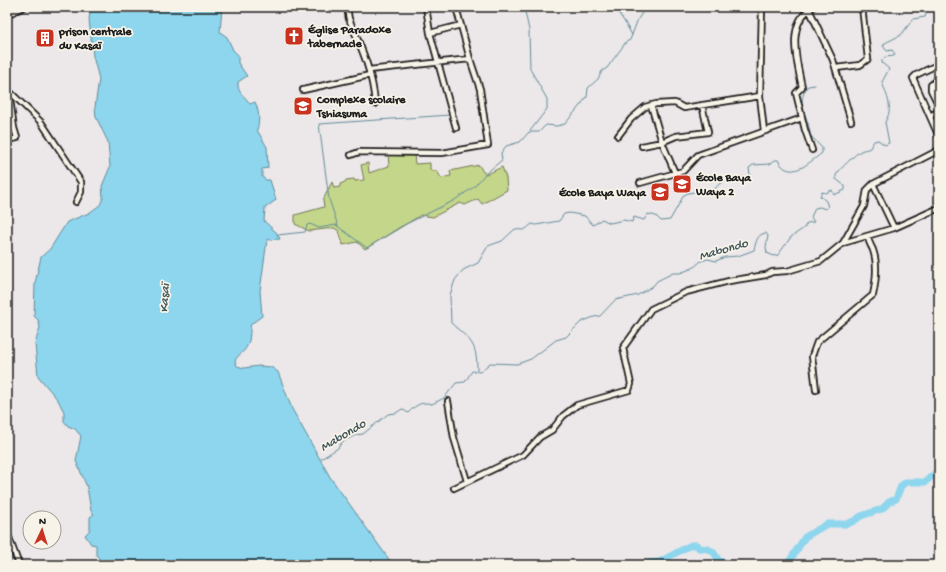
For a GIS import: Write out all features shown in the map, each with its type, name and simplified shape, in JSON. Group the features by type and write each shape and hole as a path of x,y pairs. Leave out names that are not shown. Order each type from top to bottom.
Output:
{"street":[{"path":"7,15 24,7"},
{"path":"346,7 348,17 360,41 374,85 375,104"},
{"path":"426,7 430,33 456,128"},
{"path":"351,155 359,152 442,153 488,145 480,89 456,7"},
{"path":"762,7 760,96 764,132"},
{"path":"836,68 860,65 868,59 862,7"},
{"path":"812,150 796,93 802,87 794,46 801,18 810,8 836,68 851,121"},
{"path":"430,33 461,26"},
{"path":"303,90 370,72 470,59"},
{"path":"939,64 913,78 939,137"},
{"path":"939,79 931,85 931,90 939,106"},
{"path":"7,140 17,138 8,91"},
{"path":"8,91 15,99 21,101 41,122 81,182 81,192 76,202"},
{"path":"618,136 631,119 646,107 651,105 675,104 684,108 760,96"},
{"path":"651,105 662,142 675,172"},
{"path":"642,146 662,142 676,136 708,132 702,105"},
{"path":"930,116 939,111"},
{"path":"640,183 683,171 698,154 802,118"},
{"path":"454,488 523,455 540,437 552,430 563,416 577,405 630,390 631,384 623,348 651,309 686,292 729,281 766,275 772,272 787,271 822,261 843,242 864,206 867,190 873,184 939,150"},
{"path":"873,184 894,228"},
{"path":"843,242 894,228 939,208"},
{"path":"816,390 812,356 817,342 873,295 876,276 873,251 868,242 868,236"},
{"path":"448,401 454,438 467,481"},
{"path":"7,532 19,565"}],"green space":[{"path":"388,154 414,154 415,164 430,163 430,170 437,171 441,178 451,176 450,171 479,165 483,172 487,174 502,167 506,178 507,190 482,204 478,199 465,205 460,203 433,217 421,215 365,249 357,242 343,245 339,231 334,228 309,231 295,224 295,215 324,207 323,200 332,182 334,188 340,187 340,184 346,180 364,180 361,165 368,163 369,173 389,166"}],"water":[{"name":"Kasaï","path":"91,7 222,7 220,32 227,37 233,50 238,55 238,63 247,76 238,82 238,86 250,104 255,102 259,116 257,130 267,147 268,168 262,169 262,177 266,180 270,180 276,200 265,208 264,221 277,233 280,239 267,240 260,291 262,316 251,324 246,348 235,361 237,366 244,368 259,366 271,367 278,372 292,409 330,477 393,565 103,565 96,554 96,545 91,544 85,535 90,530 90,517 94,514 91,511 87,487 76,461 81,436 75,429 68,426 64,421 64,412 58,400 38,376 35,344 40,327 38,320 34,316 35,283 41,257 50,249 67,222 89,213 100,205 103,198 102,186 110,167 108,142 96,117 95,107 99,79 93,56 89,19"}],"waterway":[{"path":"524,7 529,30 530,69 547,99 547,109 530,131"},
{"path":"614,7 632,35"},
{"path":"277,235 305,232 307,225 310,224 319,228 336,225 367,248 400,227 453,201 474,187 485,174 502,160 501,153 506,146 520,142 529,132 539,132 546,125 557,126 565,124 587,97 588,88 598,79 602,71 607,68 626,42 630,40 638,19 646,7"},
{"name":"Mabondo","path":"321,459 338,448 342,442 356,435 363,434 388,414 396,413 402,409 408,413 419,404 432,404 444,398 456,383 465,382 472,371 480,372 490,363 517,364 531,359 556,340 566,337 581,322 600,316 615,300 638,295 653,286 657,281 673,273 680,273 693,268 701,261 708,259 716,261 725,257 738,256 754,250 756,241 761,235 766,233 768,236 766,247 767,253 774,256 778,255 791,237 804,228 807,223 814,222 811,217 815,208 820,207 825,209 828,207 826,201 820,196 822,192 826,193 832,190 834,195 845,190 845,186 836,179 836,175 844,166 859,152 870,148 874,141 878,140 885,145 889,143 885,122 888,117 889,102 882,82 889,69 882,63 882,60 885,57 894,56 895,54 892,50 887,51 883,46 885,43 901,35 913,19 925,17 926,14 924,7"},
{"path":"477,371 476,354 472,343 451,323 450,295 455,280 463,270 478,263 488,246 502,241 515,229 523,230 532,224 536,225 559,221 564,214 570,213 585,216 593,225 602,219 610,223 624,220 632,222 634,217 644,220 648,214 656,216 661,221 670,220 684,195 688,193 715,189 719,184 728,179 748,176 750,175 749,168 753,165 770,164 775,160 778,160 788,170 799,168 822,153 822,148 810,135 802,104 802,98 808,86 815,85"},
{"path":"338,226 329,199 319,124 450,115"},
{"path":"787,565 805,537 827,524 847,524 861,516 882,509 889,502 896,499 901,486 906,482 925,482 939,470"},
{"path":"637,565 659,562 691,545 697,545 699,548 709,549 714,552 719,561 734,565"}],"place":[{"name":"Église Paradoxe tabernacle","path":"294,36"},
{"name":"prison centrale du Kasaï","path":"45,38"},
{"name":"Complexe scolaire Tshiasuma","path":"303,106"},
{"name":"École Baya Waya 2","path":"682,184"},
{"name":"École Baya Waya","path":"660,192"}]}
